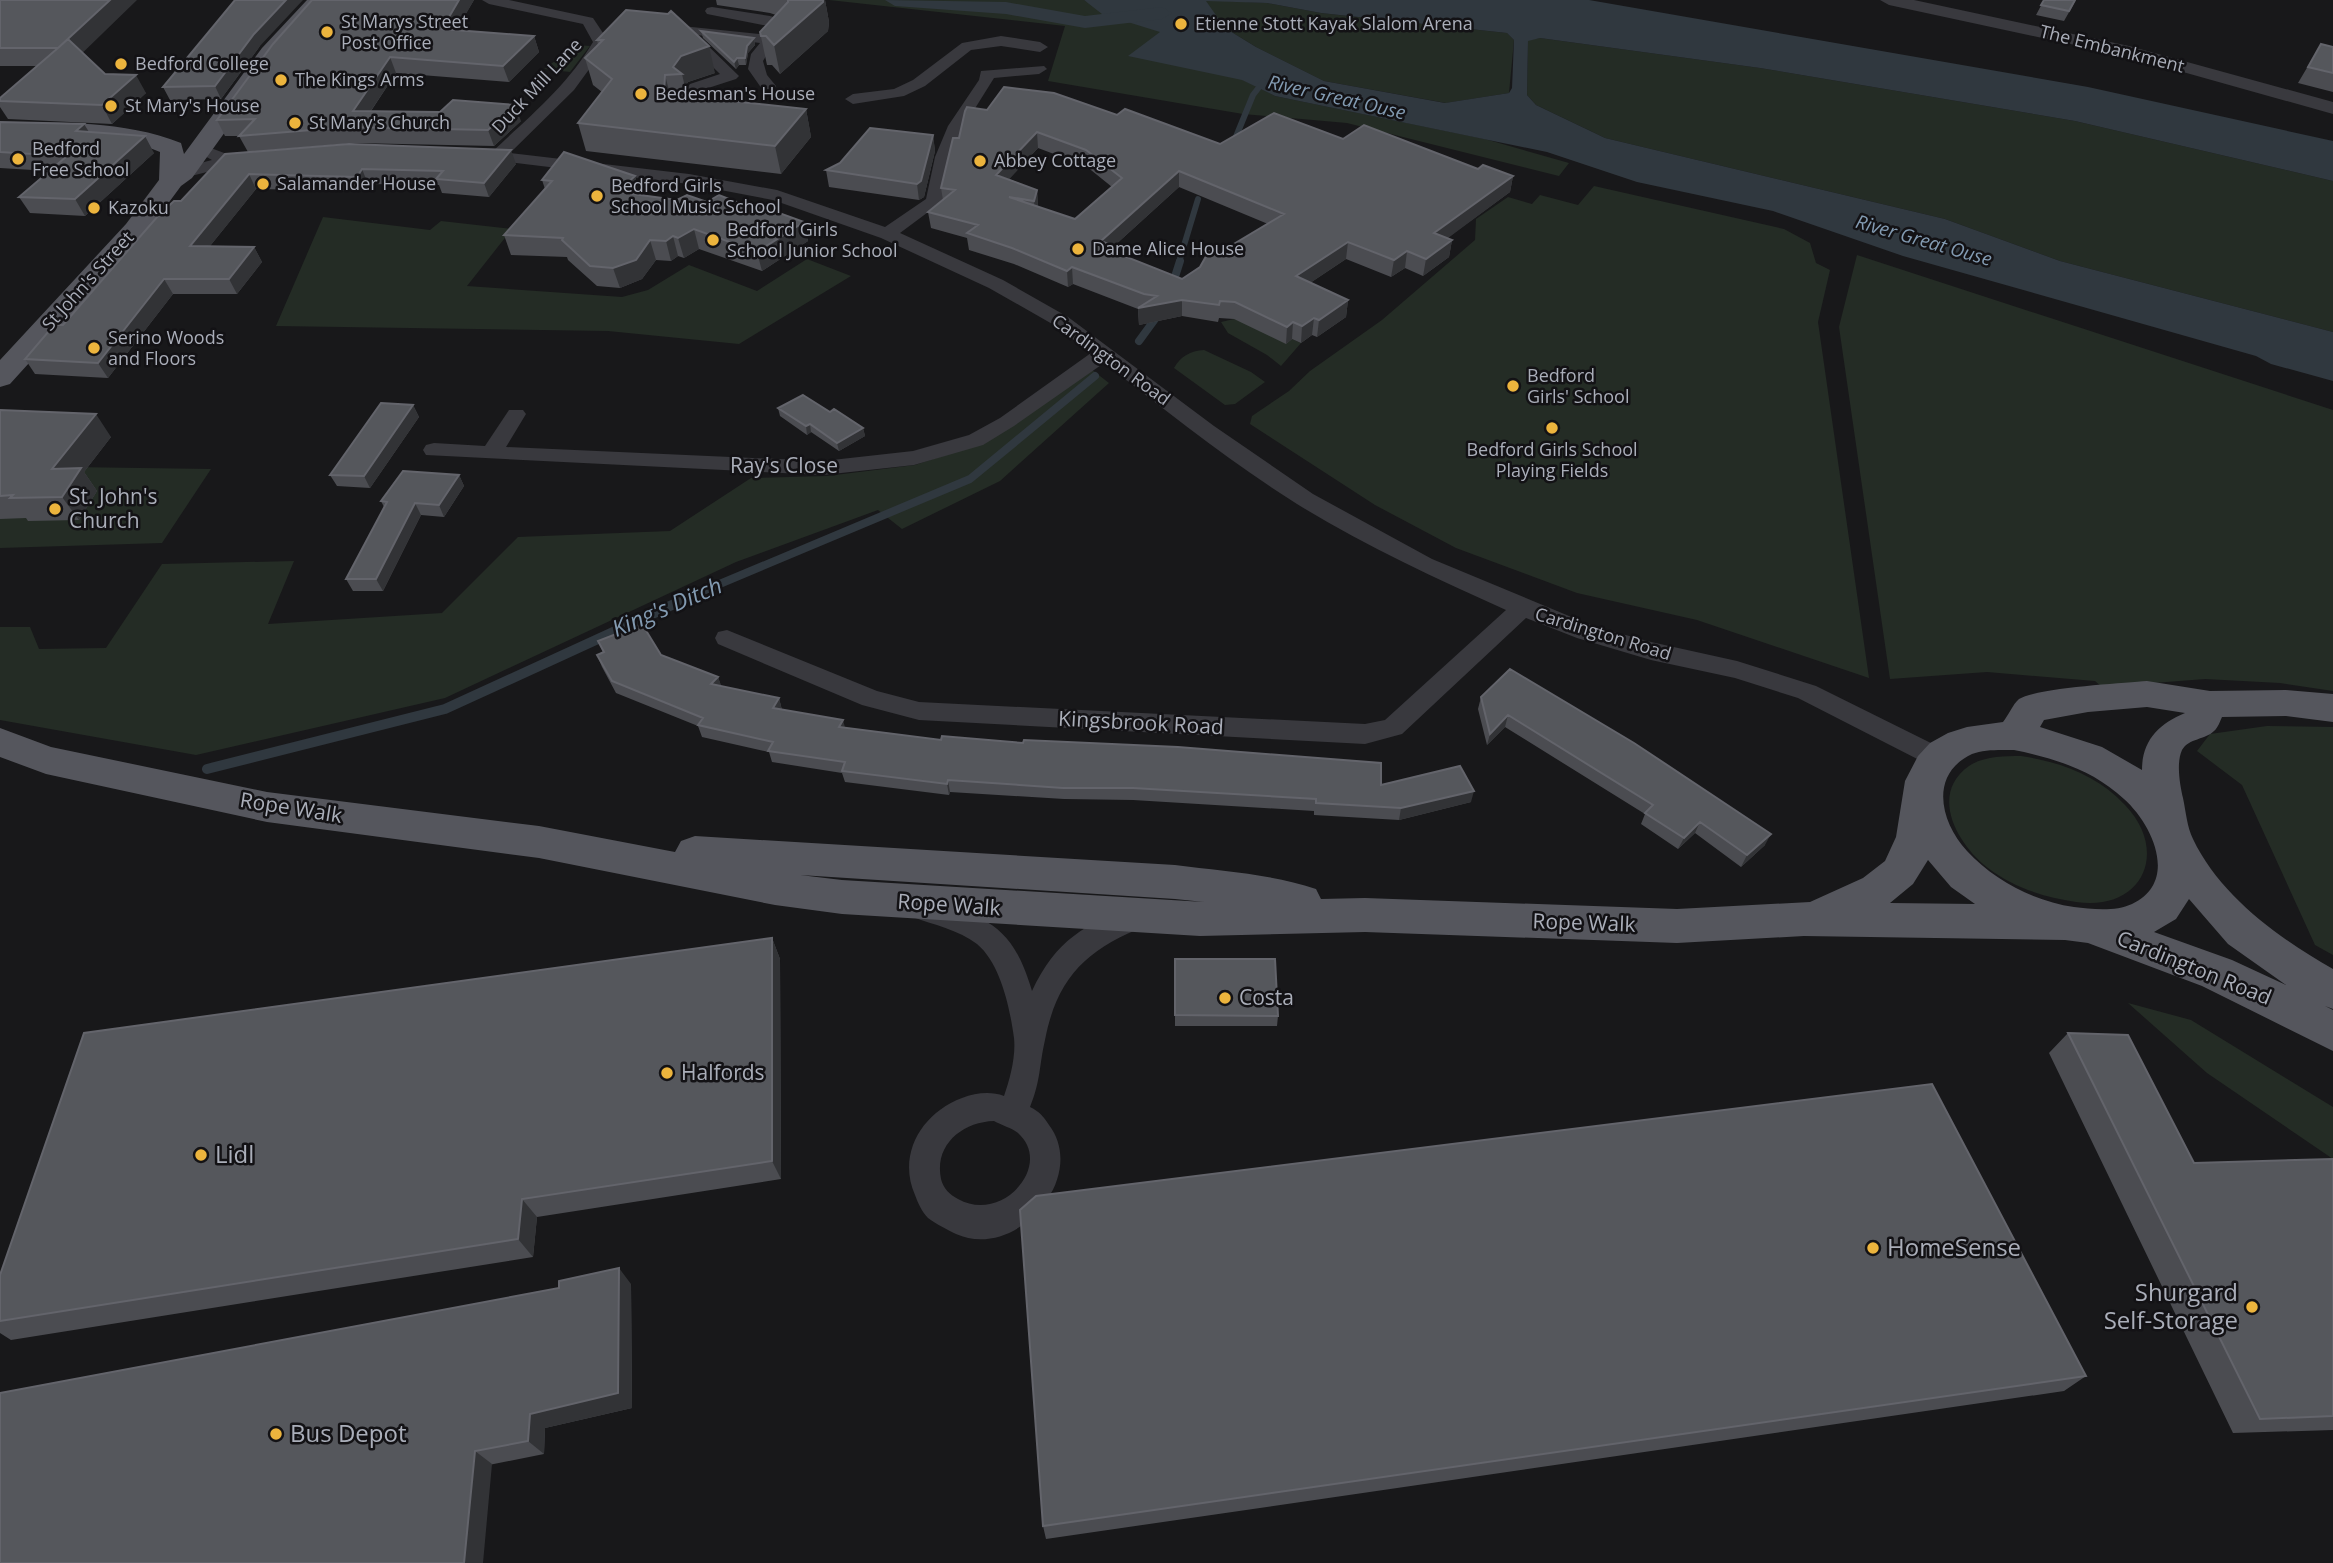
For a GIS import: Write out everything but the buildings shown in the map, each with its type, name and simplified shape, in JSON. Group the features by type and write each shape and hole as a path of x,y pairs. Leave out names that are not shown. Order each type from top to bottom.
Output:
{"main road":[{"name":"St John's Street","path":"0,378 135,230 200,149 270,53 319,0"},
{"path":"107,134 193,120 236,100"},
{"path":"0,130 107,134 158,142 172,148 177,177"},
{"path":"2014,736 2032,709 2088,699 2147,694 2210,704 2286,703 2333,708"},
{"path":"2175,839 2150,800 2123,776 2060,745 2014,736 1962,743 1938,758 1924,778 1922,804 1931,833 1952,862 1983,889 2022,910 2078,925 2124,924 2147,916 2169,900 2179,880 2175,839 2160,783 2164,747 2174,734 2201,722 2210,704"},
{"name":"Rope Walk","path":"0,743 46,760 267,807 539,842 1016,874 1175,881 1287,897 1365,915"},
{"name":"Rope Walk","path":"0,760 46,760"},
{"name":"Rope Walk","path":"1804,919 1869,896 1888,883 1906,863 1913,849 1922,804"},
{"name":"Cardington Road","path":"2175,839 2218,906 2238,926 2304,974 2333,990"},
{"name":"Rope Walk","path":"539,842 775,888 902,902 1140,916 1200,919 1365,915 1676,926 1804,919 2078,925"},
{"name":"Cardington Road","path":"2078,925 2217,973 2265,995 2333,1032"}],"street":[{"name":"Duck Mill Lane","path":"489,0 588,21 603,31 594,57 499,154"},
{"name":"The Embankment","path":"1889,0 2129,51 2333,108"},
{"path":"712,11 780,22 785,29 759,52 754,62 755,71 768,86"},
{"path":"636,26 772,40"},
{"path":"681,29 731,76 696,87 690,94"},
{"path":"853,99 898,93 919,83 953,54 984,41 1040,47"},
{"path":"942,66 975,71 1039,69"},
{"path":"887,233 934,201 943,157 956,126 987,80 975,71"},
{"path":"177,177 236,160 200,149"},
{"name":"Cardington Road","path":"458,153 499,154 689,179 776,195 887,233 996,284 1061,321 1207,431 1306,499 1424,565 1585,632 1784,684 1828,701 1938,758"},
{"name":"Ray's Close","path":"434,450 733,466 823,468 914,458 975,440 1007,422 1104,353"},
{"path":"492,452 516,414"},
{"name":"Kingsbrook Road","path":"727,638 871,699 919,711 1365,734 1393,727 1523,608"},
{"path":"902,902 962,923 992,938 1008,965 1029,1039"},
{"path":"1013,1111 1026,1074 1029,1039 1054,975 1073,949 1113,925 1140,916"}],"shaded area":[{"path":"829,0 1084,0 1089,3 1205,0 1267,3 1321,13 1507,33 1514,40 1509,93 1446,103 1324,81 1256,47 1225,28 1161,32 1275,96 1485,139 1569,163 1559,176 1347,123 1243,114 1048,81 1065,26"},
{"path":"1540,38 1760,68 2075,121 2333,181 2333,332 2060,261 1945,219 1605,138 1536,105 1527,95 1528,40"},
{"path":"577,45 590,46 570,72 544,69"},
{"name":"Bedford Girls' School","path":"1594,186 1784,229 1810,243 1816,263 1830,270 1818,322 1869,678 1697,620 1577,593 1456,548 1375,505 1250,424 1252,416 1382,320 1475,240 1476,219 1508,197 1532,204 1540,195 1578,205"},
{"path":"323,217 430,230 441,221 512,229 467,286 622,297 648,290 689,265 757,291 807,259 851,276 739,344 608,331 276,326"},
{"path":"1857,255 2333,410 2333,691 2280,683 2205,679 2102,687 2095,681 1987,672 1890,679 1839,327"},
{"path":"1234,319 1301,343 1281,366 1228,333 1221,322"},
{"path":"1204,350 1251,372 1265,382 1235,404 1225,405 1174,368 1186,355"},
{"path":"1087,366 1109,383 1000,481 902,529 878,510 736,562 445,698 196,755 0,720 0,627 30,627 39,649 106,648 162,564 294,561 268,624 442,613 518,537 670,531 751,478 827,476 915,465 979,444"},
{"path":"0,466 211,469 162,543 0,548"},
{"path":"2267,726 2333,727 2333,955 2315,945 2242,785 2197,751 2210,734"},
{"path":"2021,756 2064,766 2090,778 2125,805 2139,823 2146,841 2147,859 2142,875 2132,888 2118,898 2099,903 2052,897 2030,891 1998,875 1966,846 1958,833 1949,804 1957,777 1981,760"},
{"path":"2128,1003 2191,1020 2333,1107 2333,1159 2207,1073"}],"water":[{"name":"River Great Ouse","path":"1084,0 1589,0 2088,87 2333,141 2333,181 2075,121 1760,68 1540,38 1528,41 1527,95 1536,105 1605,138 1945,219 2060,261 2333,332 2333,381 2271,364 2256,356 1903,256 1773,211 1637,182 1547,152 1275,96 1242,80 1128,56 1160,32 1102,14","holes":["1206,1 1267,3 1321,13 1507,33 1514,40 1512,88 1509,93 1445,103 1324,81 1256,47 1225,28"]}],"waterway":[{"path":"895,0 1006,8 1085,22 1162,13"},
{"name":"King's Ditch","path":"1233,144 1253,95 1263,82"},
{"name":"King's Ditch","path":"1179,262 1198,199"},
{"name":"King's Ditch","path":"1173,283 1180,261"},
{"name":"King's Ditch","path":"1139,341 1158,315"},
{"name":"King's Ditch","path":"691,596 970,479 1095,376"},
{"name":"King's Ditch","path":"207,769 445,709 696,594"}],"place":[{"name":"Etienne Stott Kayak Slalom Arena","path":"1181,24"},
{"name":"St Marys Street Post Office","path":"327,32"},
{"name":"Bedford College","path":"121,64"},
{"name":"The Kings Arms","path":"281,80"},
{"name":"Bedesman's House","path":"641,94"},
{"name":"St Mary's House","path":"111,106"},
{"name":"St Mary's Church","path":"295,123"},
{"name":"Bedford Free School","path":"18,159"},
{"name":"Abbey Cottage","path":"980,161"},
{"name":"Salamander House","path":"263,184"},
{"name":"Bedford Girls School Music School","path":"597,196"},
{"name":"Kazoku","path":"94,208"},
{"name":"Bedford Girls School Junior School","path":"713,240"},
{"name":"Dame Alice House","path":"1078,249"},
{"name":"Serino Woods and Floors","path":"94,348"},
{"name":"Bedford Girls' School","path":"1513,386"},
{"name":"Bedford Girls School Playing Fields","path":"1552,428"},
{"name":"St. John's Church","path":"55,509"},
{"name":"Costa","path":"1225,998"},
{"name":"Halfords","path":"667,1073"},
{"name":"Lidl","path":"201,1155"},
{"name":"HomeSense","path":"1873,1248"},
{"name":"Shurgard Self-Storage","path":"2252,1307"},
{"name":"Bus Depot","path":"276,1434"}]}
